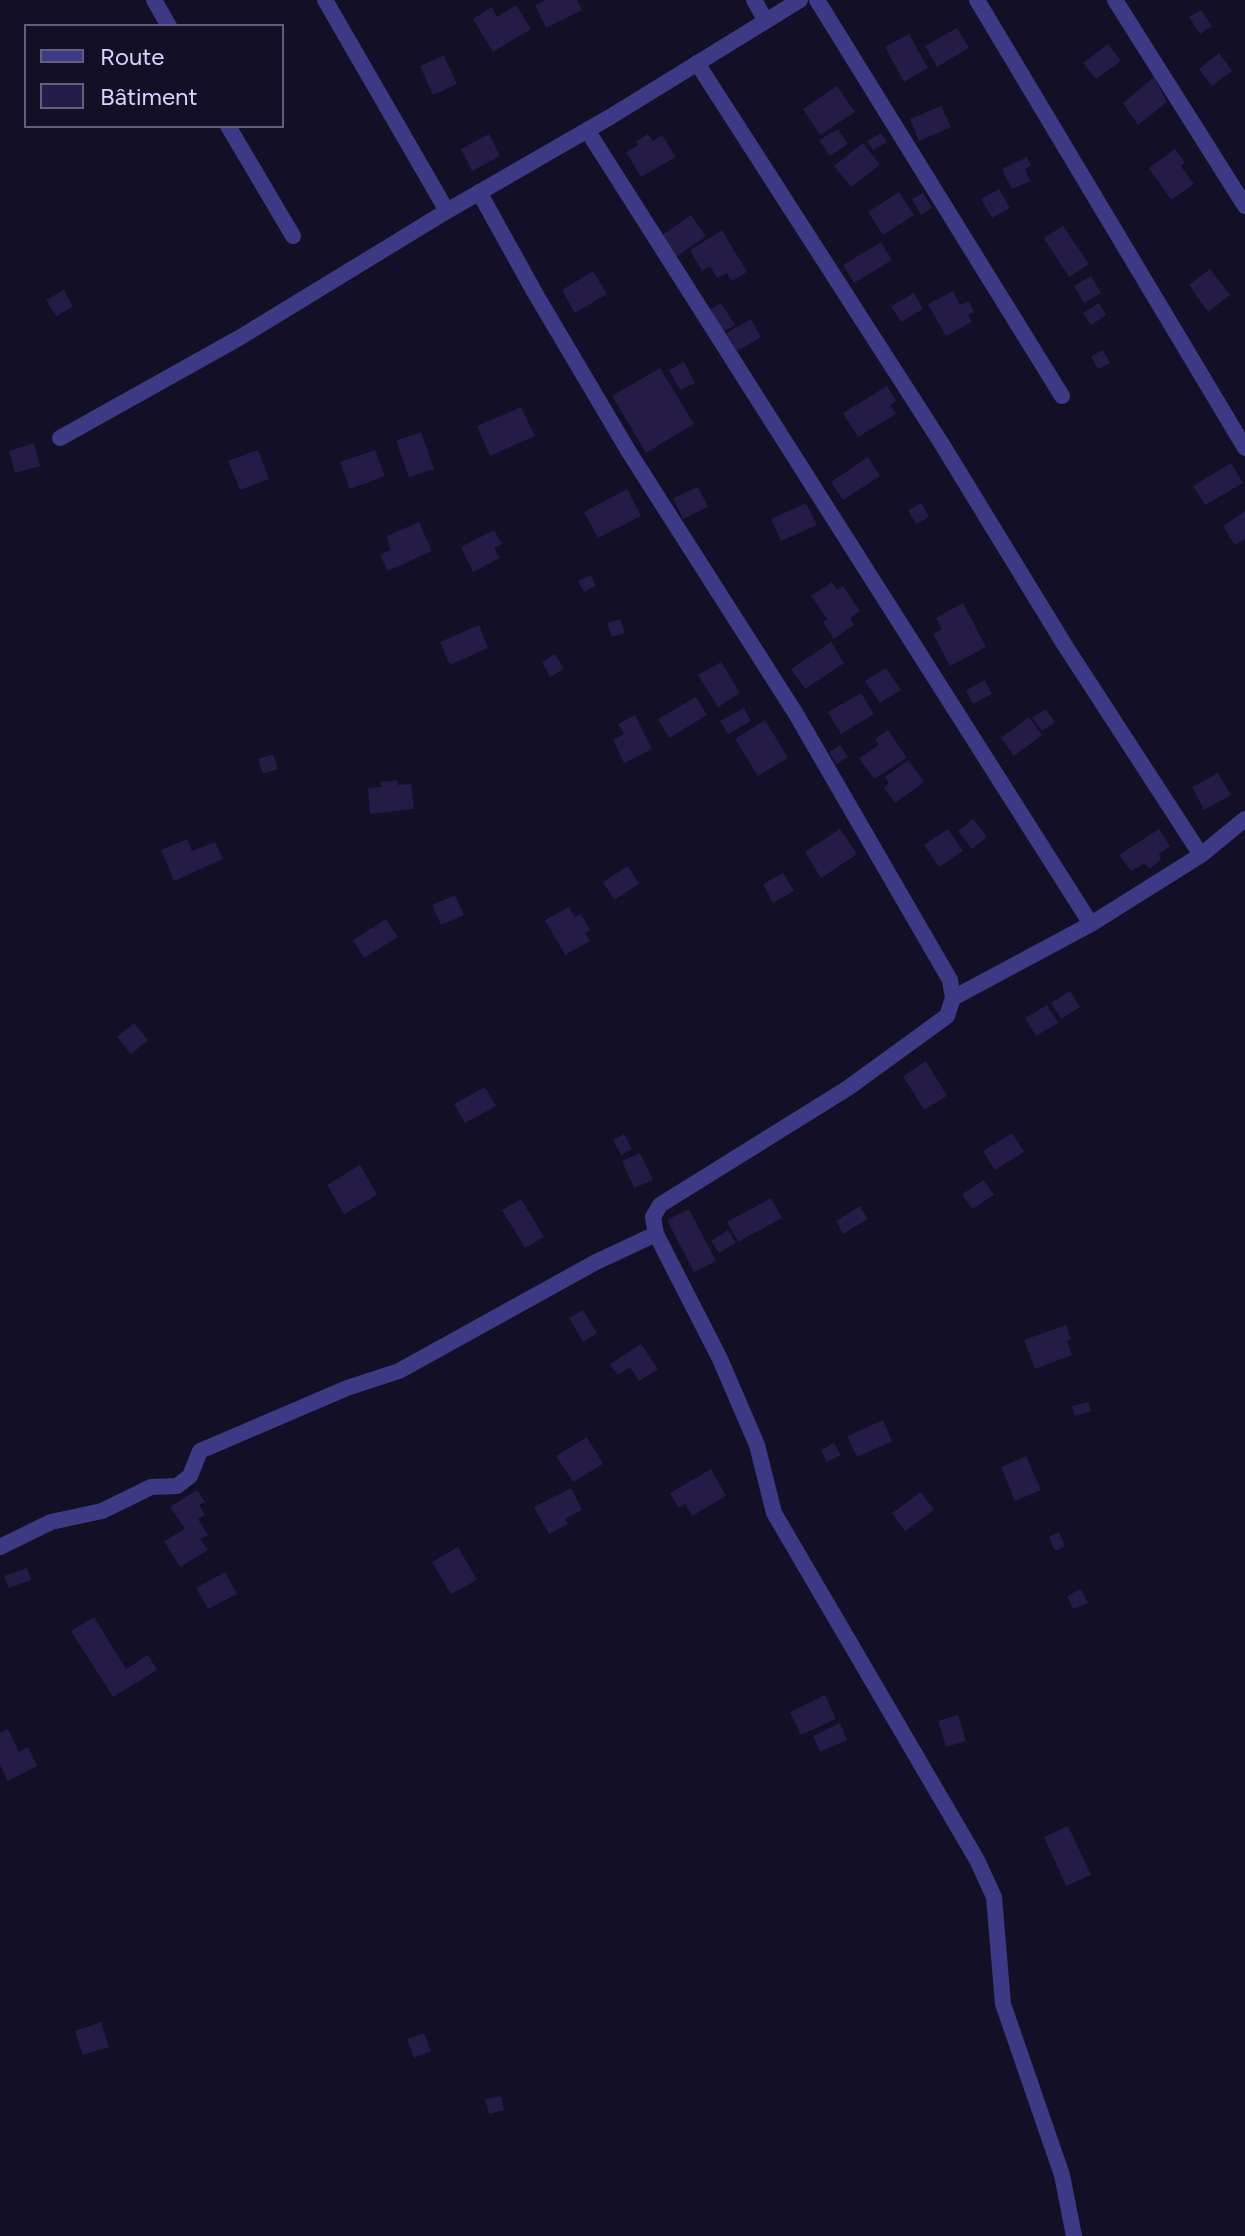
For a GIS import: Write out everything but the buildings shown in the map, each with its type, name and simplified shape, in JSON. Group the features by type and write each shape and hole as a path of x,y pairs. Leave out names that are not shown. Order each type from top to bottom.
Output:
{"street":[{"path":"154,0 168,24"},
{"path":"325,0 447,211"},
{"path":"754,0 766,21"},
{"path":"60,438 239,338 800,0"},
{"path":"817,0 1062,396"},
{"path":"977,0 1245,448"},
{"path":"1115,0 1245,206"},
{"path":"697,63 1201,855"},
{"path":"229,128 293,236"},
{"path":"587,130 1091,924"},
{"path":"479,192 629,452 796,714 950,980 953,998 947,1016 848,1088 660,1205 653,1217 656,1234 720,1359 751,1430 774,1513 977,1860 994,1897 1003,2004 1062,2175 1074,2236"},
{"path":"953,998 1091,924 1201,855 1245,819"},
{"path":"0,1547 51,1522 102,1511 151,1487 177,1486 190,1476 200,1451 347,1388 399,1371 596,1262 656,1234"}]}
